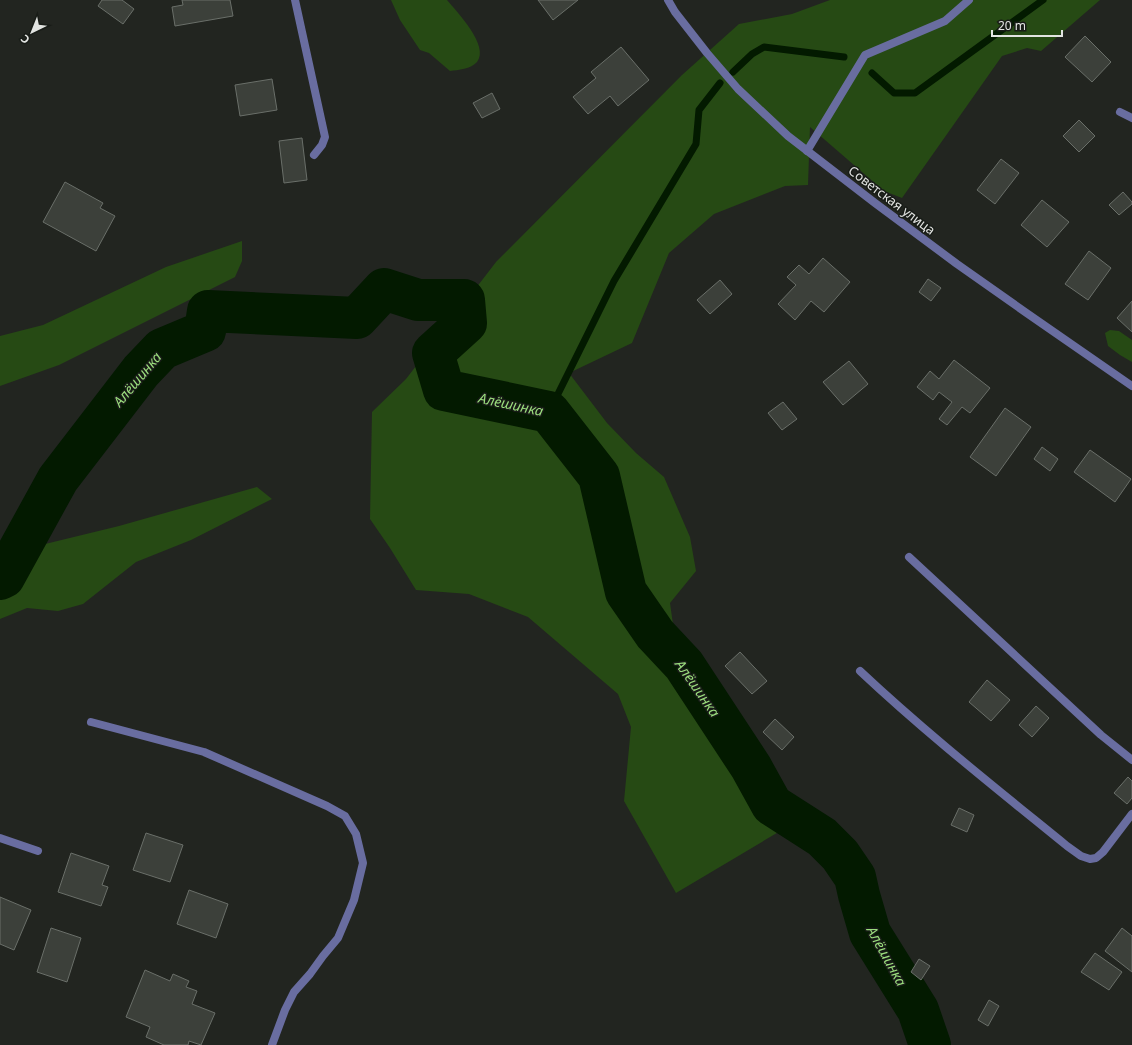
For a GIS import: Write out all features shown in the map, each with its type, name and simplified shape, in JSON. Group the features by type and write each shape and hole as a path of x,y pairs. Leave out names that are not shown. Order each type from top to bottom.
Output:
{"street":[{"path":"295,0 324,137 322,145 314,155"},
{"name":"Советская улица","path":"668,0 717,66 762,113 788,136 957,264 1132,386"},
{"path":"807,151 865,55 945,21 969,0"},
{"path":"1120,112 1132,118"},
{"path":"909,557 1101,735 1132,760"},
{"path":"860,671 892,702 952,753 1081,856 1090,859 1096,858 1103,852 1132,814"},
{"path":"91,722 204,752 327,806 345,816 356,834 363,863 354,900 338,938 294,992 285,1010 272,1045"},
{"path":"0,838 38,852"}],"green space":[{"path":"391,0 447,0 471,30 476,39 480,55 477,62 468,68 450,71 429,53 420,50 400,20"},
{"path":"830,0 1100,0 1041,51 1027,48 1002,56 902,198 884,191 810,127 808,185 785,186 714,214 669,253 632,343 569,373 607,423 636,453 664,477 690,537 696,571 670,603 677,653 735,747 792,824 676,893 624,801 631,727 618,694 528,617 469,594 416,590 370,519 372,412 406,379 496,262 682,75 739,24 792,14"},
{"path":"242,241 242,261 235,277 59,365 0,386 0,336 43,325 166,267"},
{"path":"1110,330 1119,331 1132,340 1132,362 1108,346 1105,333"},
{"path":"257,487 272,499 191,540 136,562 83,604 58,611 27,608 0,619 0,555 119,526"}],"building":[{"path":"102,0 122,0 134,9 123,24 98,6"},
{"path":"182,0 230,0 233,16 175,26 172,7 183,5"},
{"path":"538,0 578,0 553,20"},
{"path":"1085,36 1111,62 1092,82 1065,57"},
{"path":"621,47 649,80 618,106 610,96 588,114 573,97 596,78 591,72"},
{"path":"272,79 277,110 240,116 235,85"},
{"path":"492,93 500,109 482,118 473,103"},
{"path":"1079,120 1095,136 1079,152 1063,136"},
{"path":"302,138 307,180 284,183 279,141"},
{"path":"1001,159 1019,173 995,204 977,190"},
{"path":"65,182 103,203 100,208 115,216 96,251 43,222"},
{"path":"1123,192 1132,204 1119,215 1109,205"},
{"path":"1042,200 1069,222 1047,247 1021,225"},
{"path":"1089,251 1111,268 1088,300 1065,284"},
{"path":"823,258 850,282 824,312 811,301 795,320 778,304 796,285 787,277 799,265 809,274"},
{"path":"928,279 941,288 931,301 919,292"},
{"path":"720,280 732,294 710,314 697,300"},
{"path":"1132,301 1132,332 1117,318"},
{"path":"954,360 990,388 970,413 962,407 947,425 939,419 952,402 939,392 933,400 917,387 930,371 939,379"},
{"path":"849,361 868,384 843,405 823,382"},
{"path":"783,402 797,419 782,430 768,413"},
{"path":"1005,408 1031,427 996,476 970,457"},
{"path":"1042,447 1058,459 1050,471 1034,459"},
{"path":"1090,450 1131,479 1115,502 1074,472"},
{"path":"740,652 767,681 752,694 725,666"},
{"path":"987,680 1010,700 991,721 969,702"},
{"path":"1036,706 1049,718 1032,737 1019,725"},
{"path":"775,719 794,737 782,750 763,732"},
{"path":"1128,777 1132,781 1132,798 1127,804 1114,793"},
{"path":"959,808 974,815 967,832 951,825"},
{"path":"146,833 183,845 170,882 133,870"},
{"path":"71,853 109,866 102,885 108,887 101,906 58,892"},
{"path":"189,890 228,904 216,938 177,924"},
{"path":"0,897 31,910 14,950 0,944"},
{"path":"51,928 81,938 67,982 37,972"},
{"path":"1122,928 1132,936 1132,972 1105,951"},
{"path":"1095,953 1122,972 1109,990 1081,972"},
{"path":"919,959 930,966 921,980 911,972"},
{"path":"145,970 170,981 173,974 189,981 186,987 197,991 192,1004 215,1013 201,1045 189,1041 188,1045 164,1045 146,1037 150,1027 126,1017"},
{"path":"989,1000 999,1006 988,1026 978,1020"}],"waterway":[{"path":"872,73 894,93 915,93 1043,0"},
{"path":"733,72 752,54 764,47 844,57"},
{"path":"549,412 614,281 696,144 699,110 720,83"},
{"name":"Алёшинка","path":"0,579 4,577 58,479 141,371 162,349 205,331 208,311 357,318 384,289 418,300 464,300 466,323 433,353 444,390 549,412 599,476 626,592 655,634 684,665 751,767 772,805 822,837 840,855 855,877 870,933 918,1010 930,1045"}]}
